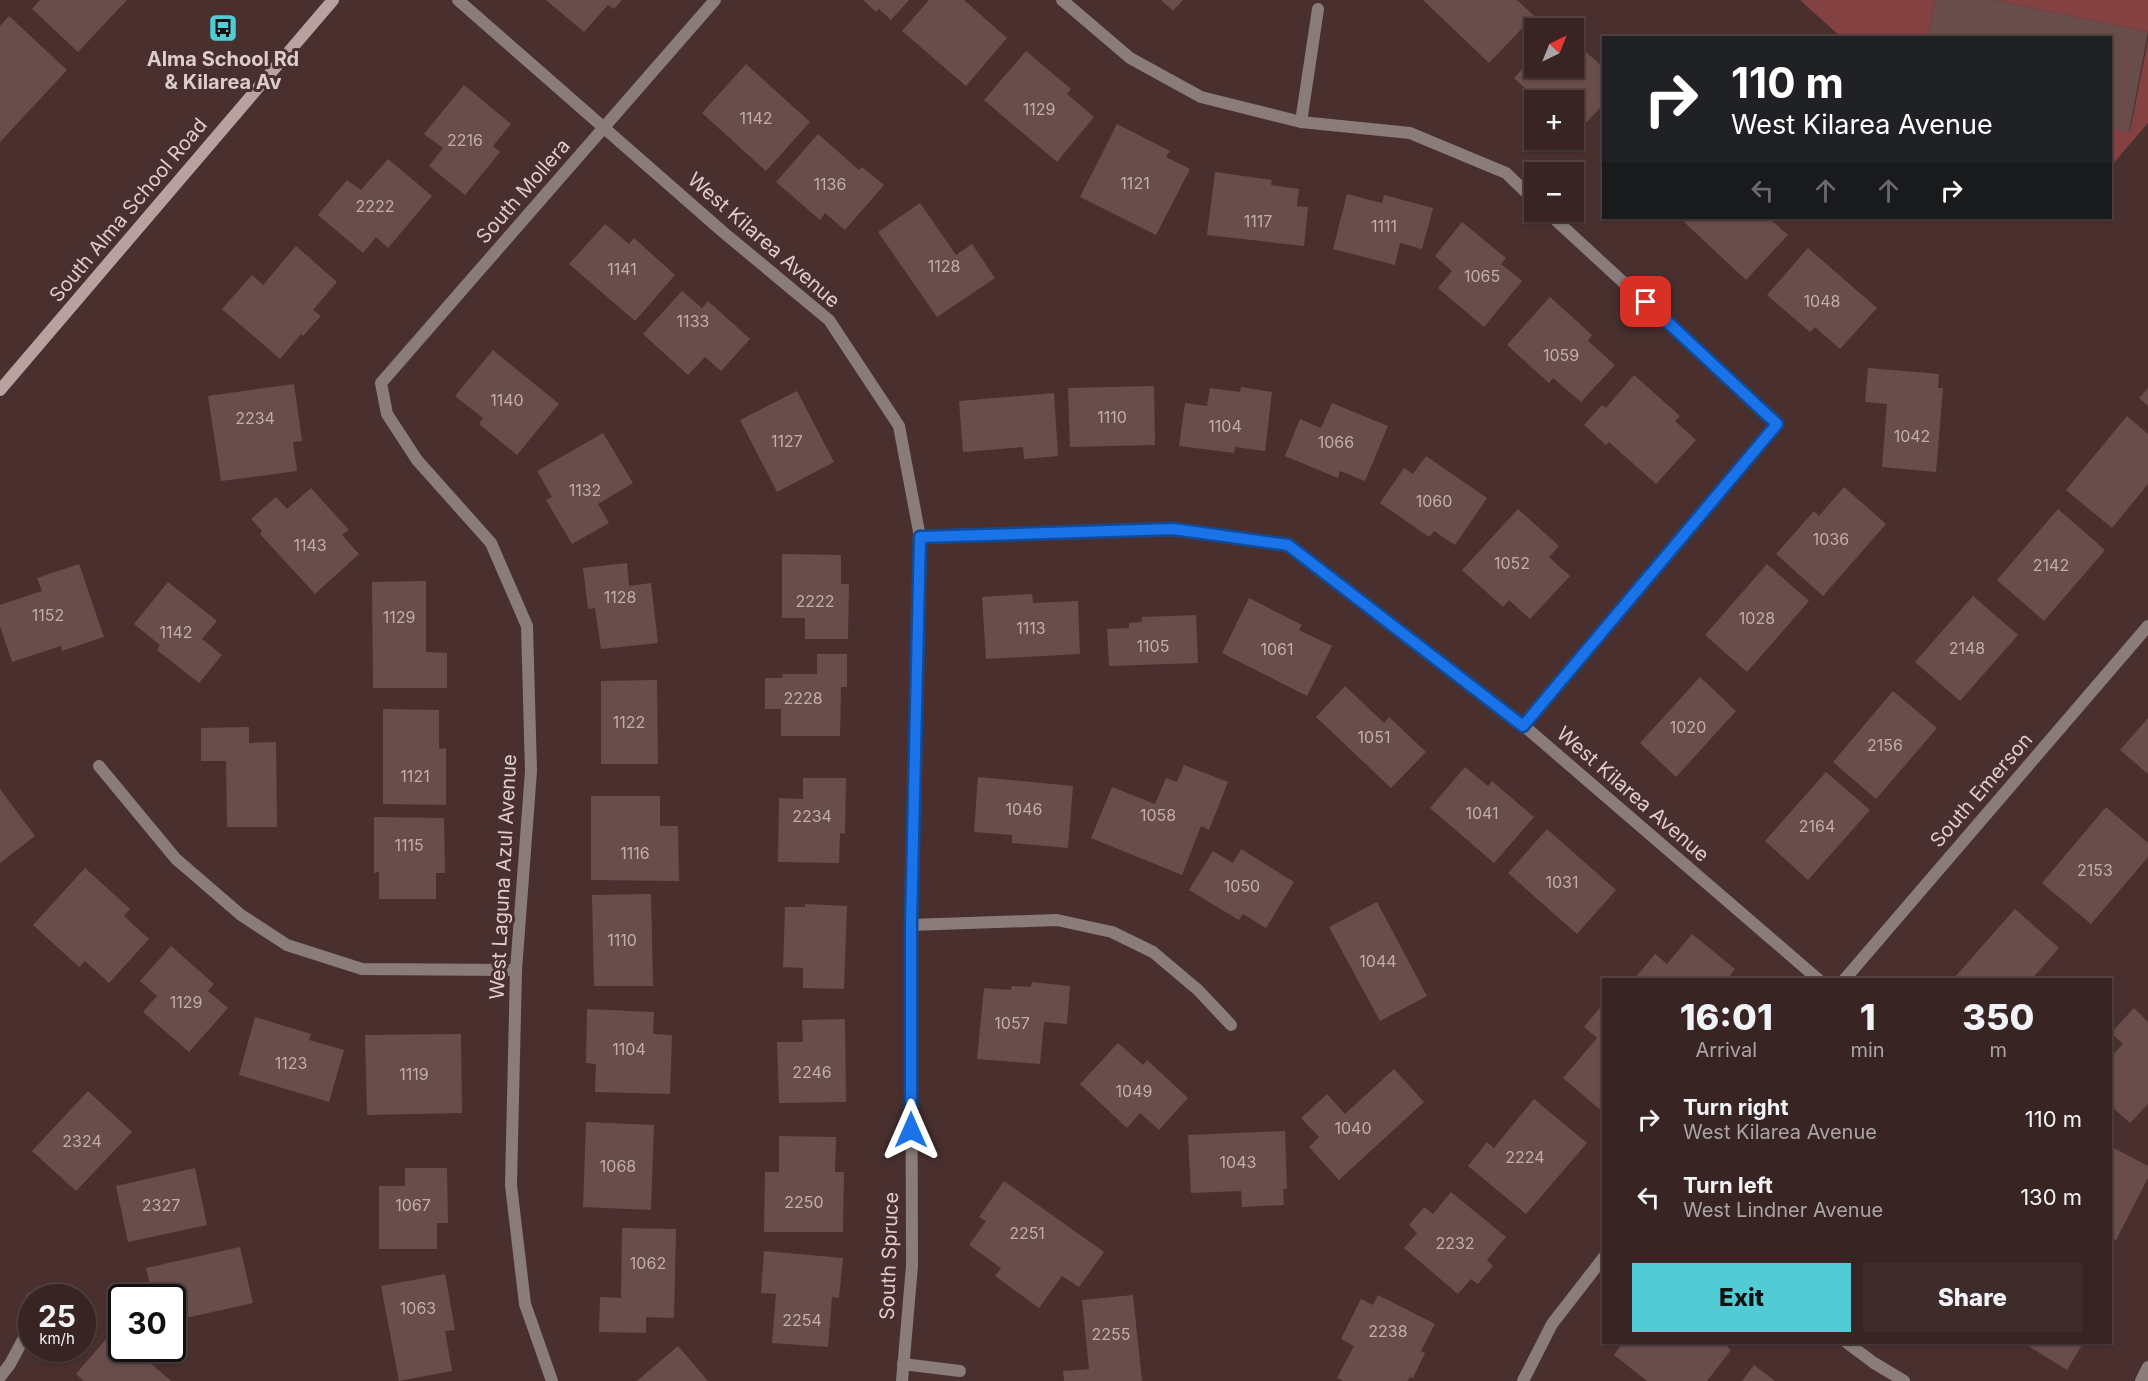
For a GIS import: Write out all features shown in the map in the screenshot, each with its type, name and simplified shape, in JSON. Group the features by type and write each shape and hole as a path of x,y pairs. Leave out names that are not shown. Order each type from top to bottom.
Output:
{"main road":[{"name":"South Alma School Road","path":"0,390 333,0"}],"street":[{"name":"West Kilarea Avenue","path":"458,0 723,232 829,320 898,426 920,537 1173,529 1288,545 1523,726 1817,978"},
{"name":"South Mollera","path":"387,414 381,383 715,0"},
{"path":"1062,0 1130,58 1201,97 1301,122 1410,133 1506,173 1524,190"},
{"path":"1301,122 1318,9"},
{"path":"1523,726 1777,424 1558,222"},
{"name":"West Laguna Azul Avenue","path":"387,414 417,460 491,543 527,626 531,771 516,970 511,1185 525,1304 552,1381"},
{"name":"South Spruce","path":"902,1381 912,1266 911,925 920,537"},
{"name":"South Emerson","path":"1846,978 2148,626"},
{"path":"99,766 176,859 242,915 287,945 362,969 516,970"},
{"path":"911,925 1058,920 1112,932 1153,952 1198,990 1231,1025"},
{"path":"1523,1381 1552,1324 1602,1260"},
{"path":"1849,1344 1904,1381"},
{"path":"0,1377 18,1349"},
{"path":"903,1364 960,1371"},
{"path":"2141,1381 2148,1366"}],"shaded area":[{"path":"1800,0 1935,0 1928,36 1840,36"},
{"path":"1994,0 2148,0 2148,32"},
{"path":"2148,40 2148,123 2112,165 2112,128 2130,131"}],"building":[{"path":"40,0 127,0 78,52 32,9"},
{"path":"546,0 622,0 614,9 608,5 584,32"},
{"path":"863,0 909,0 891,20 879,9 876,12"},
{"path":"929,0 964,0 1007,38 966,86 902,31"},
{"path":"1161,0 1183,0 1173,11"},
{"path":"1423,0 1517,0 1534,16 1524,18 1524,26 1489,63"},
{"path":"1935,0 1994,0 2148,32 2129,132 2112,128 2112,36 1928,36"},
{"path":"9,16 67,70 0,142 0,26"},
{"path":"1584,50 1602,66 1602,106 1584,125 1584,90 1527,90 1514,78 1524,67 1524,78 1584,78"},
{"path":"1026,51 1071,89 1067,94 1094,117 1057,162 984,100"},
{"path":"746,64 810,122 766,171 702,113"},
{"path":"464,85 511,124 493,146 500,152 465,195 429,166 443,148 424,134"},
{"path":"1117,124 1170,151 1166,157 1190,169 1156,235 1080,197"},
{"path":"818,134 859,170 862,167 884,185 845,230 825,213 820,220 776,182"},
{"path":"388,159 432,196 388,248 376,237 363,253 318,215 347,180 361,190"},
{"path":"1215,172 1272,180 1271,185 1299,189 1297,206 1308,207 1304,246 1207,235"},
{"path":"1347,194 1382,203 1384,195 1433,208 1422,249 1400,243 1395,265 1333,249"},
{"path":"920,203 956,255 972,244 995,278 937,317 878,232"},
{"path":"1687,219 1770,219 1788,235 1746,280 1684,222"},
{"path":"1462,222 1506,258 1501,264 1522,281 1484,327 1438,288 1452,271 1435,256"},
{"path":"605,224 629,244 634,238 675,275 635,321 569,264"},
{"path":"296,246 337,282 313,310 321,316 303,336 301,334 280,359 222,309 252,275 263,285"},
{"path":"1808,248 1877,308 1840,349 1815,327 1810,332 1767,295"},
{"path":"682,291 702,308 708,301 750,339 721,371 705,357 688,375 643,334"},
{"path":"1550,297 1592,335 1588,341 1615,365 1581,402 1553,378 1549,383 1507,345"},
{"path":"493,350 559,404 517,455 479,424 483,418 455,396"},
{"path":"1868,368 1939,374 1938,388 1943,388 1936,472 1882,467 1887,404 1865,402"},
{"path":"1634,375 1680,416 1675,421 1696,440 1656,484 1609,442 1606,445 1584,425 1602,405 1606,408"},
{"path":"294,384 302,441 293,442 297,471 221,481 208,396"},
{"path":"1154,386 1155,445 1070,447 1068,388"},
{"path":"1241,387 1272,392 1265,451 1235,447 1234,453 1179,446 1185,403 1207,406 1210,388 1240,392"},
{"path":"2148,388 2148,406 2139,398"},
{"path":"797,391 834,462 777,492 740,420"},
{"path":"1054,393 1058,456 1024,459 1023,447 963,452 959,401"},
{"path":"1332,403 1388,426 1365,481 1340,471 1338,478 1285,456 1300,419 1321,428"},
{"path":"2127,416 2148,434 2148,484 2112,528 2066,490"},
{"path":"603,433 633,483 598,504 609,523 572,544 546,500 552,497 537,471"},
{"path":"1426,456 1487,498 1455,545 1434,531 1429,537 1380,503 1404,468 1413,474"},
{"path":"1844,487 1886,524 1823,596 1776,554 1814,511 1819,516"},
{"path":"311,488 349,530 342,535 359,554 315,594 260,534 262,531 251,519 276,497 287,509"},
{"path":"1518,509 1559,546 1549,557 1570,576 1530,619 1509,600 1503,607 1462,570"},
{"path":"2058,509 2105,550 2044,621 1997,580"},
{"path":"782,554 841,555 841,584 849,584 848,639 805,639 805,618 782,618"},
{"path":"627,563 629,586 651,583 658,643 601,649 595,608 588,609 583,568"},
{"path":"79,564 104,637 62,651 61,646 12,662 0,626 0,605 42,591 37,578"},
{"path":"1767,564 1809,601 1747,672 1705,635"},
{"path":"426,581 426,652 447,653 447,688 373,688 372,582"},
{"path":"168,582 217,621 202,639 222,655 199,683 157,650 160,645 134,624"},
{"path":"1032,594 1033,603 1078,601 1080,654 986,659 982,597"},
{"path":"1973,596 2018,635 1960,701 1915,662"},
{"path":"1249,598 1302,625 1299,630 1332,646 1307,696 1222,653"},
{"path":"1196,615 1198,663 1109,666 1107,629 1129,628 1129,623 1142,622 1142,617"},
{"path":"817,654 847,654 847,687 841,687 840,736 781,736 781,709 765,709 765,678 783,678 782,674 817,674"},
{"path":"1700,677 1736,711 1676,777 1640,743"},
{"path":"657,680 658,764 601,764 601,681"},
{"path":"1345,686 1384,723 1389,717 1426,752 1391,788 1316,717"},
{"path":"1893,691 1937,728 1876,799 1833,762"},
{"path":"383,709 439,710 439,749 446,748 446,805 383,804"},
{"path":"2148,718 2148,774 2120,750"},
{"path":"249,727 249,743 276,742 277,827 227,827 226,761 201,761 201,728"},
{"path":"1184,765 1228,782 1209,830 1201,826 1182,875 1091,838 1112,787 1155,804 1166,778 1177,782"},
{"path":"1465,767 1488,786 1492,781 1534,817 1494,863 1430,808"},
{"path":"1826,772 1870,810 1808,880 1765,841"},
{"path":"978,777 1073,786 1068,848 1012,843 1012,835 974,832"},
{"path":"803,778 846,778 845,834 840,833 839,863 778,862 779,798 803,799"},
{"path":"0,789 35,836 0,863"},
{"path":"591,796 660,796 660,826 678,826 679,881 591,880"},
{"path":"2106,807 2148,843 2148,857 2091,924 2042,883"},
{"path":"374,817 444,818 445,873 436,873 436,899 379,899 379,872 374,873"},
{"path":"1547,829 1616,890 1577,934 1508,873"},
{"path":"1241,849 1294,882 1266,928 1243,914 1239,920 1189,890 1213,851 1233,863"},
{"path":"85,868 130,909 124,916 149,939 109,983 85,961 79,967 33,925"},
{"path":"651,894 653,986 594,986 592,895"},
{"path":"1377,902 1427,996 1380,1021 1329,927"},
{"path":"805,904 847,906 844,989 803,988 803,968 783,967 785,907 805,907"},
{"path":"2015,909 2059,948 2033,978 1954,978"},
{"path":"1692,934 1735,969 1728,978 1635,978 1655,954 1667,964"},
{"path":"171,946 214,984 208,991 228,1008 189,1052 143,1012 157,996 140,981"},
{"path":"1032,982 1070,986 1067,1024 1044,1022 1040,1064 977,1059 984,988 1011,990 1012,986 1031,987"},
{"path":"1602,1005 1602,1111 1563,1078 1597,1038 1584,1027"},
{"path":"2134,1008 2148,1022 2148,1104 2130,1123 2112,1107 2112,1056 2123,1044 2112,1032"},
{"path":"587,1009 654,1012 653,1034 672,1035 670,1094 595,1092 596,1064 586,1063"},
{"path":"255,1017 311,1034 309,1040 344,1050 329,1102 239,1075"},
{"path":"845,1019 846,1102 779,1103 777,1042 803,1042 802,1020"},
{"path":"461,1034 462,1113 367,1115 365,1035"},
{"path":"1118,1043 1143,1065 1147,1060 1188,1098 1159,1130 1140,1113 1127,1128 1080,1084"},
{"path":"1394,1069 1424,1102 1339,1180 1309,1147 1319,1137 1301,1118 1327,1094 1345,1114"},
{"path":"88,1091 132,1132 76,1191 32,1151"},
{"path":"1534,1099 1587,1143 1526,1214 1468,1166 1487,1142 1494,1148"},
{"path":"586,1122 654,1125 651,1210 583,1207"},
{"path":"1285,1131 1287,1189 1283,1189 1284,1205 1242,1207 1241,1191 1191,1193 1188,1135"},
{"path":"779,1136 836,1137 835,1172 844,1172 843,1232 764,1232 765,1172 779,1172"},
{"path":"2112,1147 2148,1166 2148,1178 2116,1240 2112,1238"},
{"path":"195,1168 207,1225 128,1242 116,1186"},
{"path":"405,1168 447,1168 448,1223 437,1223 437,1249 379,1249 379,1186 405,1186"},
{"path":"1004,1181 1104,1252 1079,1287 1062,1276 1039,1308 995,1276 1001,1268 969,1245 986,1221 979,1217"},
{"path":"1451,1192 1506,1237 1487,1260 1493,1266 1478,1284 1471,1279 1458,1294 1404,1248 1417,1233 1409,1225 1424,1207 1433,1214"},
{"path":"622,1228 676,1229 674,1318 646,1317 646,1333 599,1332 600,1297 621,1298"},
{"path":"240,1247 253,1303 186,1318 186,1284 150,1284 146,1268"},
{"path":"764,1251 843,1258 839,1298 832,1297 828,1347 772,1343 776,1294 761,1293"},
{"path":"445,1274 455,1330 445,1331 452,1371 399,1381 381,1286"},
{"path":"1133,1295 1142,1381 1064,1381 1063,1371 1089,1369 1082,1300"},
{"path":"1378,1295 1435,1324 1421,1351 1425,1353 1413,1378 1410,1377 1407,1381 1343,1381 1337,1378 1354,1346 1341,1339 1361,1299 1373,1305"},
{"path":"108,1337 108,1362 149,1362 171,1381 84,1381 76,1374 86,1362 96,1362 96,1351"},
{"path":"1622,1344 1724,1344 1731,1350 1707,1381 1647,1381 1614,1355"},
{"path":"2025,1344 2083,1344 2067,1370"},
{"path":"678,1346 708,1381 637,1381"},
{"path":"1754,1365 1775,1381 1742,1381"}],"place":[{"name":"Alma School Rd & Kilarea Av","path":"223,28"}],"route":[{"path":"911,1130 911,925 920,537 1173,529 1288,545 1523,726 1777,424 1646,302"}]}
